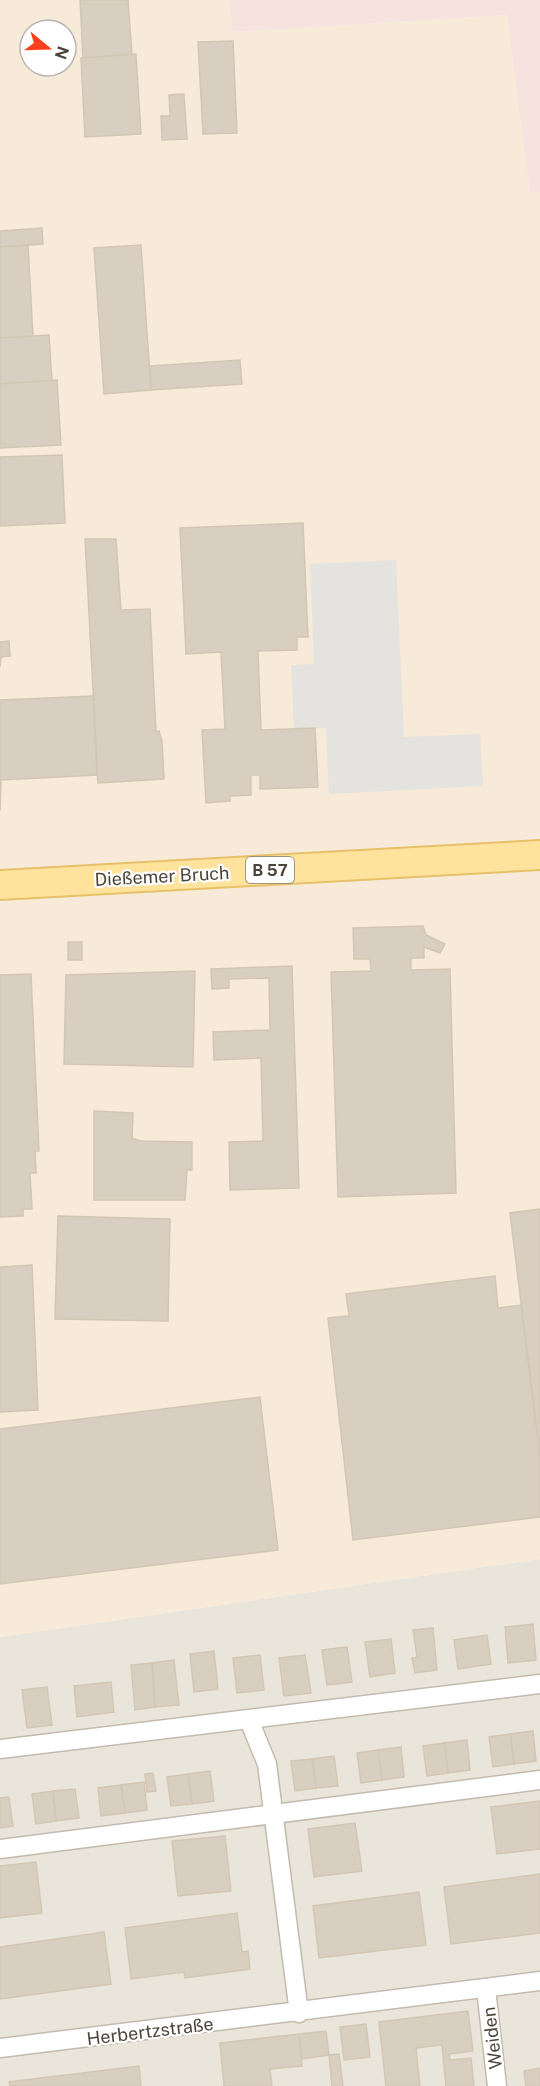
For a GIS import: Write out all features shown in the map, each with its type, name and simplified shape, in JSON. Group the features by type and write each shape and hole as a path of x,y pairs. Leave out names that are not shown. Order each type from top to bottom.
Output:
{"main road":[{"name":"Dießemer Bruch","path":"0,885 540,855"}],"street":[{"path":"0,1749 540,1684"},
{"path":"249,1720 267,1764 271,1813 299,2013"},
{"path":"0,1849 540,1780"},
{"name":"Herbertzstraße","path":"0,2048 299,2013 540,1981"},
{"name":"Weiden","path":"486,1989 497,2086"}],"shaded area":[{"path":"0,0 230,0 232,32 508,15 530,192 540,192 540,1559 0,1637"},
{"path":"230,0 540,0 540,192 530,192 507,15 232,32"},
{"path":"396,560 404,737 480,734 483,786 329,794 326,728 294,729 291,665 314,664 310,564"},
{"path":"540,1559 540,2086 0,2086 0,1637"}],"building":[{"path":"80,0 128,0 132,55 83,58"},
{"path":"233,41 237,133 203,134 198,42"},
{"path":"136,54 141,134 85,137 81,58"},
{"path":"184,94 187,139 162,140 161,116 170,116 169,95"},
{"path":"42,228 43,244 0,247 0,231"},
{"path":"28,245 33,336 0,338 0,247"},
{"path":"141,245 151,390 104,394 94,248"},
{"path":"49,335 52,381 0,384 0,338"},
{"path":"240,360 242,384 151,390 150,366"},
{"path":"57,380 61,445 0,448 0,384"},
{"path":"62,455 65,523 0,526 0,457"},
{"path":"303,523 308,637 297,637 297,650 258,651 261,730 315,728 318,787 260,789 260,775 251,775 251,795 230,796 230,801 206,803 202,730 225,729 221,652 186,654 180,528"},
{"path":"85,539 116,539 121,610 150,609 156,732 159,731 162,741 164,779 98,783"},
{"path":"9,641 10,656 1,657 0,667 0,642"},
{"path":"93,696 97,775 1,780 0,811 0,700"},
{"path":"423,926 426,935 445,944 440,953 424,947 424,958 411,958 411,970 450,969 456,1193 338,1197 331,972 371,971 370,959 354,959 353,928"},
{"path":"68,942 82,942 82,960 68,960"},
{"path":"292,966 299,1188 230,1190 229,1142 263,1141 261,1058 214,1060 213,1032 270,1030 269,978 229,979 229,988 212,989 211,969"},
{"path":"195,971 193,1067 64,1064 66,975"},
{"path":"31,974 39,1151 35,1151 36,1173 30,1173 32,1209 23,1209 23,1216 0,1217 0,975"},
{"path":"94,1111 133,1113 132,1138 141,1141 192,1142 192,1170 187,1170 185,1200 94,1200"},
{"path":"540,1209 540,1457 510,1213"},
{"path":"58,1216 170,1219 168,1321 55,1319"},
{"path":"32,1265 38,1410 0,1412 0,1267"},
{"path":"495,1276 498,1308 521,1305 540,1457 540,1517 353,1540 328,1318 349,1316 346,1294"},
{"path":"260,1397 278,1550 0,1584 0,1429"},
{"path":"533,1624 536,1660 508,1663 505,1627"},
{"path":"433,1628 437,1670 415,1673 412,1658 417,1657 413,1630"},
{"path":"487,1635 491,1664 458,1669 454,1640"},
{"path":"391,1639 395,1673 370,1677 365,1642"},
{"path":"347,1647 352,1682 327,1685 322,1650"},
{"path":"214,1651 218,1689 194,1692 190,1654"},
{"path":"260,1655 264,1690 237,1693 233,1658"},
{"path":"305,1655 311,1693 284,1696 279,1658"},
{"path":"174,1660 179,1705 155,1707 152,1663"},
{"path":"152,1663 155,1707 135,1710 131,1665"},
{"path":"111,1682 114,1712 77,1717 74,1686"},
{"path":"47,1687 52,1725 27,1728 22,1690"},
{"path":"533,1731 536,1761 514,1764 510,1734"},
{"path":"510,1734 514,1764 493,1767 489,1737"},
{"path":"467,1740 470,1770 448,1773 444,1743"},
{"path":"444,1743 448,1773 427,1776 423,1746"},
{"path":"401,1747 404,1777 382,1780 378,1750"},
{"path":"378,1750 382,1780 361,1783 357,1753"},
{"path":"334,1756 338,1786 316,1788 312,1759"},
{"path":"312,1759 316,1788 295,1791 291,1761"},
{"path":"210,1771 214,1801 192,1804 188,1774"},
{"path":"153,1773 156,1791 147,1792 145,1774"},
{"path":"188,1774 192,1804 171,1806 167,1777"},
{"path":"144,1782 147,1810 125,1813 121,1785"},
{"path":"121,1785 125,1813 101,1816 98,1788"},
{"path":"75,1789 79,1818 56,1821 53,1791"},
{"path":"53,1791 56,1821 36,1824 32,1794"},
{"path":"9,1797 13,1826 0,1828 0,1798"},
{"path":"540,1801 540,1849 497,1854 491,1807"},
{"path":"355,1823 362,1871 314,1877 308,1829"},
{"path":"225,1836 231,1891 178,1896 172,1841"},
{"path":"36,1862 42,1913 0,1918 0,1866"},
{"path":"540,1874 540,1933 451,1944 444,1887"},
{"path":"419,1892 426,1945 319,1958 313,1906"},
{"path":"237,1913 242,1952 248,1951 250,1969 185,1978 184,1972 131,1979 125,1928"},
{"path":"104,1932 111,1984 0,1999 0,1947"},
{"path":"468,2011 473,2051 449,2054 450,2060 471,2058 474,2086 446,2086 442,2045 416,2048 420,2086 386,2086 379,2022"},
{"path":"366,2024 370,2057 344,2060 340,2027"},
{"path":"326,2031 329,2055 302,2059 299,2034"},
{"path":"299,2034 302,2066 270,2069 272,2086 224,2086 220,2043"},
{"path":"339,2054 343,2086 332,2086 329,2055"},
{"path":"139,2066 141,2086 10,2086 9,2082"},
{"path":"540,2068 540,2086 526,2086 524,2071"}]}
